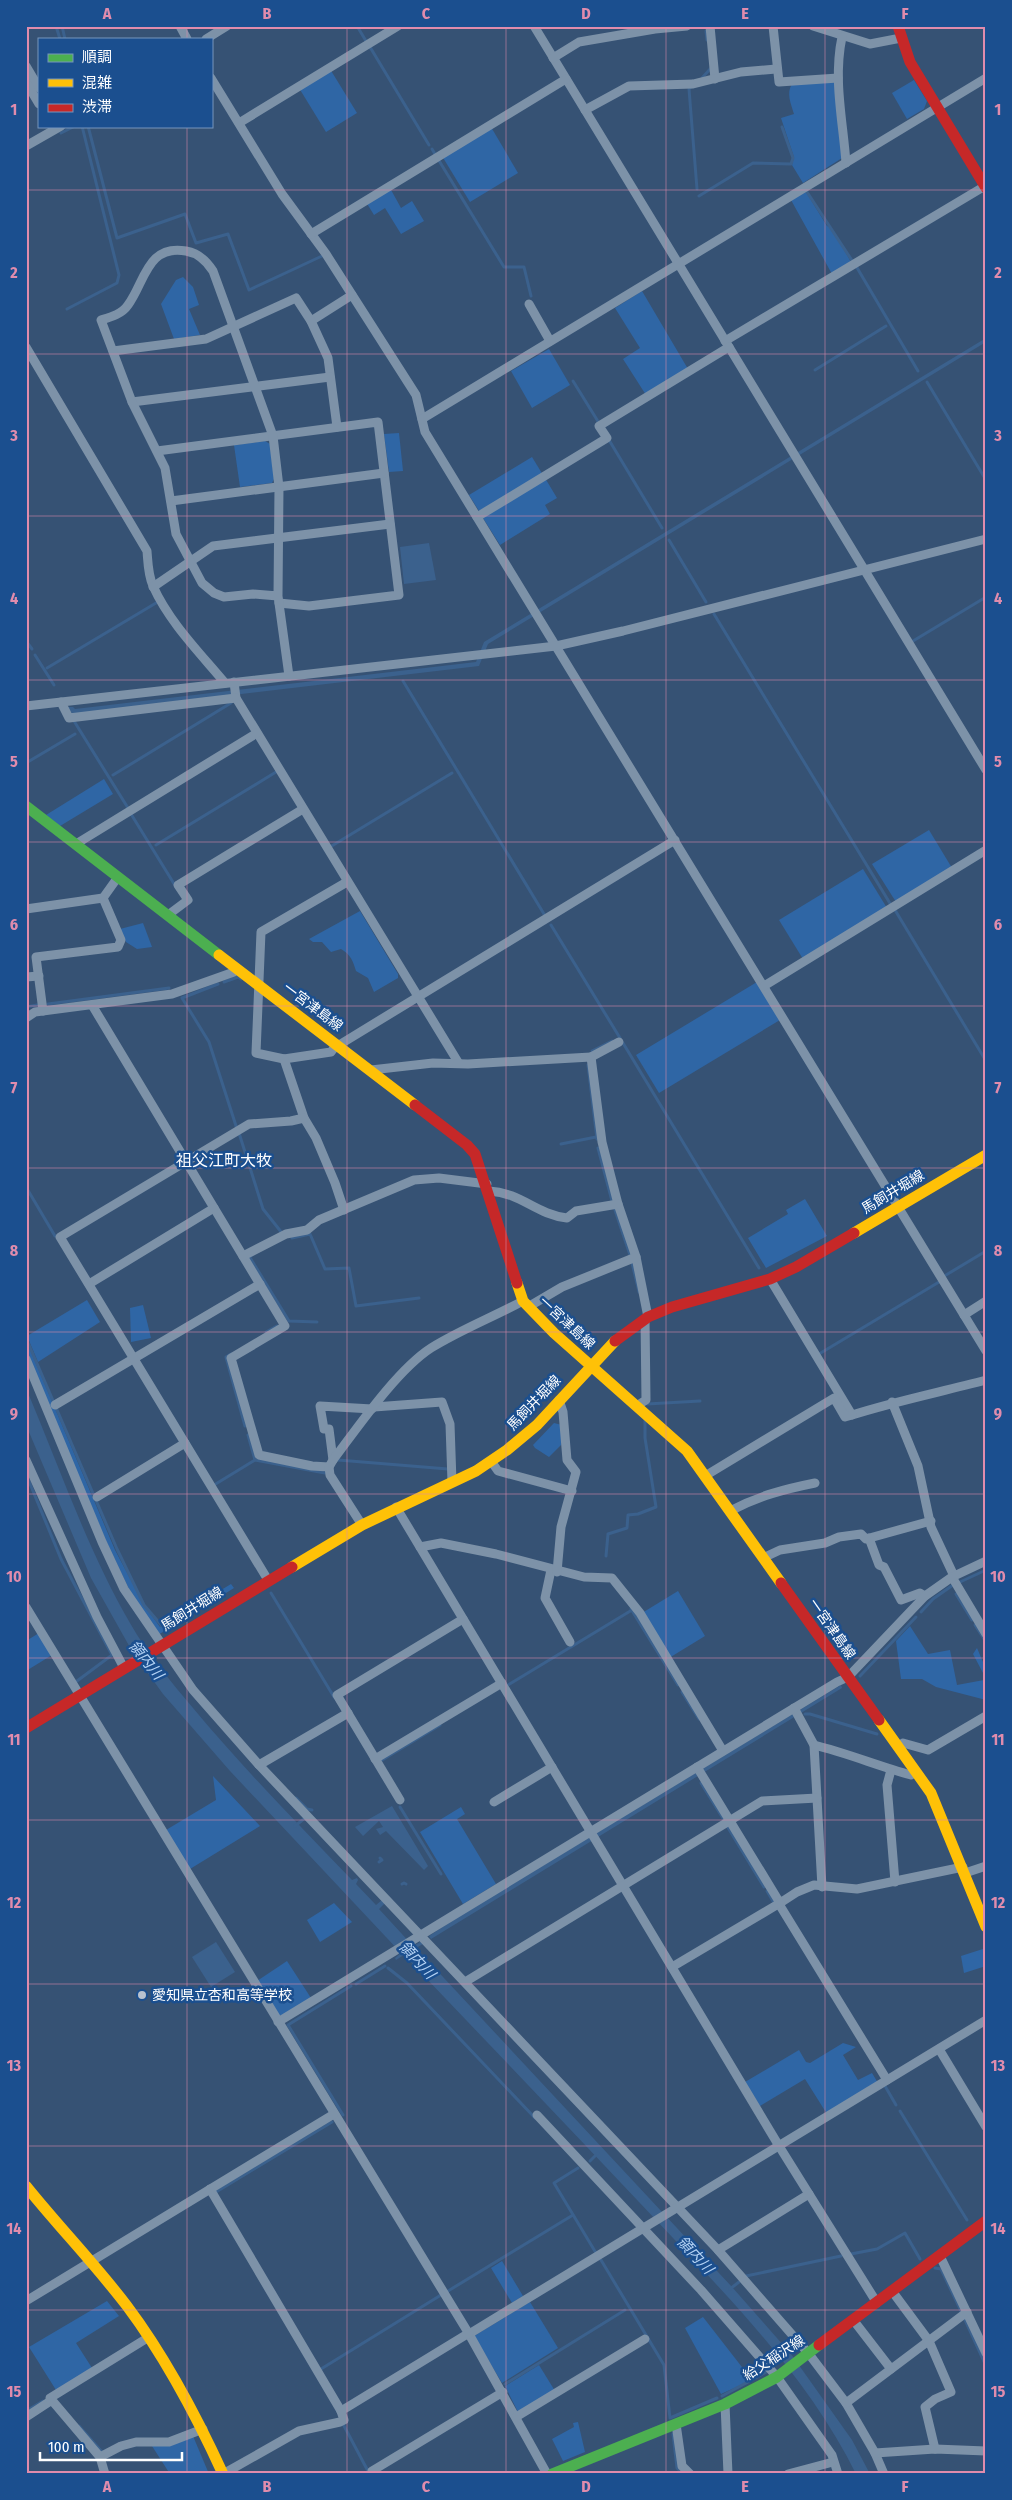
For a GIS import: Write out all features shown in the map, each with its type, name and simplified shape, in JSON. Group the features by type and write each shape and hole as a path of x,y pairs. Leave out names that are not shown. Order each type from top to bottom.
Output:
{"main road":[{"path":"898,26 910,62 985,187"},
{"name":"一宮津島線","path":"26,806 338,1044 467,1145 475,1154 488,1188 518,1290 526,1304 687,1451 938,1806 985,1921"},
{"name":"馬飼井堀線","path":"26,1728 268,1580 362,1525 491,1461 537,1425 590,1364 611,1344 647,1318 672,1307 770,1279 796,1267 986,1155"},
{"path":"26,2186 126,2304 149,2337 182,2388 203,2428 223,2474"},
{"name":"給父稲沢線","path":"552,2474 725,2404 778,2376 986,2221"}],"street":[{"path":"180,26 187,38"},
{"path":"208,38 227,26"},
{"path":"239,123 398,26"},
{"path":"534,26 986,770"},
{"path":"553,58 579,42 655,29 687,26"},
{"path":"710,26 715,78"},
{"path":"773,26 776,69 779,82 838,78"},
{"path":"813,26 842,37 870,44 901,38"},
{"path":"842,37 838,78 846,163"},
{"path":"26,66 38,86"},
{"path":"585,110 629,86 693,84 741,72 776,69"},
{"path":"422,419 986,78"},
{"path":"311,234 566,79"},
{"path":"212,80 282,194 352,295 416,395 425,432 986,1351"},
{"path":"26,82 38,102"},
{"path":"26,146 55,128"},
{"path":"478,517 607,438 599,426 727,344 985,187"},
{"path":"157,451 273,436 337,428 378,422 399,595 309,606 278,600 253,594 224,597 214,594 202,583 176,534 164,468 132,402 101,320 123,310 128,304 146,268 154,259 171,251 184,250 197,254 208,263 234,326 273,436 279,486 278,600 289,676"},
{"path":"311,321 352,295"},
{"path":"113,351 206,339 296,298 311,321 328,358 337,428"},
{"path":"529,304 550,341"},
{"path":"26,347 147,551 149,575 153,587 175,622 233,689 257,733 417,998 458,1062"},
{"path":"132,402 330,377"},
{"path":"171,501 384,473"},
{"path":"153,587 213,546 390,524"},
{"path":"61,702 70,718 233,689 289,676 556,646 986,539"},
{"path":"26,706 233,689"},
{"path":"76,844 257,733"},
{"path":"168,915 188,900 178,885 303,809"},
{"path":"347,882 261,932 256,1052 284,1059 331,1052 338,1044 417,998 675,840"},
{"path":"764,986 986,850"},
{"path":"26,909 102,898 118,877"},
{"path":"44,1011 36,957 118,947 121,940 102,898"},
{"path":"26,1018 36,1012 172,994 234,972 236,968"},
{"path":"26,977 39,976"},
{"path":"92,1004 285,1326 231,1358 259,1456 312,1466 331,1463 373,1408 417,1359 432,1348 562,1287 636,1257"},
{"path":"371,1070 434,1063 458,1062 468,1064 591,1056 619,1042"},
{"path":"591,1056 602,1142 618,1204 636,1257 647,1318 646,1400 638,1405"},
{"path":"284,1059 304,1118 316,1138 332,1174 344,1210"},
{"path":"268,1580 60,1237 249,1124 291,1121 304,1118"},
{"path":"243,1256 286,1234 307,1230 319,1220 414,1180 439,1178 488,1188 515,1196 550,1216 567,1218 576,1211 618,1204"},
{"path":"89,1284 214,1208"},
{"path":"770,1279 852,1415"},
{"path":"55,1405 260,1284"},
{"path":"964,1315 986,1301"},
{"path":"26,1359 121,1581 161,1646 193,1690 259,1765 718,2250 808,2355 846,2403 876,2453 884,2474"},
{"path":"705,1476 834,1398 845,1417 892,1402 935,1394 986,1380"},
{"path":"559,1400 563,1412 567,1460 576,1472 561,1527 554,1571 545,1598 570,1642"},
{"path":"362,1525 330,1475 330,1429 324,1429 320,1406 373,1408 442,1402 450,1424 452,1482"},
{"path":"892,1402 918,1466 931,1521 953,1577 986,1634"},
{"path":"97,1497 185,1443"},
{"path":"26,1460 97,1617 124,1668"},
{"path":"491,1461 498,1471 572,1491"},
{"path":"730,1511 751,1500 777,1491 815,1483"},
{"path":"396,1507 779,2146 877,2304"},
{"path":"763,1558 780,1550 825,1544 839,1537 861,1534 866,1539 931,1521"},
{"path":"870,1538 879,1565 884,1567 901,1600 920,1593 926,1596"},
{"path":"420,1547 441,1543 496,1554 584,1578 612,1578 640,1613 722,1751"},
{"path":"278,2022 420,1935 593,1836 699,1771 722,1751 796,1712 837,1682 848,1678 926,1596 953,1577 986,1561"},
{"path":"26,1607 469,2334 547,2474"},
{"path":"400,1800 337,1695 463,1619"},
{"path":"375,1759 502,1684"},
{"path":"796,1712 814,1744 822,1887"},
{"path":"259,1765 348,1713"},
{"path":"898,1747 903,1743 928,1750 986,1716"},
{"path":"814,1744 847,1753 891,1770 911,1775 915,1771"},
{"path":"494,1802 552,1767"},
{"path":"891,1770 888,1785 896,1882"},
{"path":"699,1771 887,2080"},
{"path":"465,1982 762,1801 818,1798"},
{"path":"672,1967 797,1892 814,1885 857,1889 896,1882 920,1874 986,1866"},
{"path":"341,2411 986,2020"},
{"path":"939,2049 986,2127"},
{"path":"26,2301 334,2114"},
{"path":"537,2115 645,2228 778,2376 832,2455 838,2474"},
{"path":"210,2189 341,2411 344,2420 299,2430 223,2474"},
{"path":"718,2250 809,2194"},
{"path":"940,2256 986,2353"},
{"path":"892,2292 929,2341 951,2392 935,2399 925,2407 935,2449"},
{"path":"846,2403 967,2312"},
{"path":"854,2321 891,2369"},
{"path":"26,2417 52,2400 50,2398 149,2337"},
{"path":"516,2417 645,2339"},
{"path":"373,2474 372,2472 503,2392"},
{"path":"52,2400 100,2457 105,2474"},
{"path":"725,2404 728,2474"},
{"path":"676,2424 682,2466 690,2474"},
{"path":"100,2457 120,2446 136,2442 169,2442 203,2428"},
{"path":"876,2453 935,2449 986,2451"},
{"path":"788,2474 833,2462"}],"shaded area":[{"path":"330,69 357,113 326,132 299,88"},
{"path":"914,80 927,101 924,109 907,119 892,93"},
{"path":"835,82 842,158 803,183 792,165 794,157 781,118 794,114 790,99 790,87 792,84"},
{"path":"491,127 518,173 470,202 442,156"},
{"path":"390,188 401,208 412,201 424,221 401,234 385,208 374,215 366,202"},
{"path":"806,192 827,226 831,227 851,262 832,274 791,200"},
{"path":"183,277 193,287 199,305 189,309 200,335 174,339 161,304 176,280"},
{"path":"642,291 688,369 646,395 623,359 640,348 615,308"},
{"path":"549,349 570,385 532,408 511,371"},
{"path":"399,433 403,471 389,472 384,434"},
{"path":"265,441 270,444 274,479 272,483 240,487 234,445"},
{"path":"532,457 543,475 479,511 469,495"},
{"path":"545,478 557,498 545,505 550,514 500,545 483,518"},
{"path":"104,779 113,794 60,826 46,815"},
{"path":"929,830 952,868 896,902 872,864"},
{"path":"863,869 887,908 803,959 779,920"},
{"path":"360,911 398,974 398,978 374,992 368,978 356,971 351,958 344,951 341,949 331,952 322,942 313,942 309,939"},
{"path":"143,923 152,947 137,949 126,942 120,929"},
{"path":"757,982 780,1020 659,1093 636,1055"},
{"path":"805,1199 827,1236 766,1268 748,1238 788,1214 786,1210"},
{"path":"87,1300 100,1322 38,1362 27,1336"},
{"path":"143,1305 151,1338 131,1342 130,1308"},
{"path":"26,1340 115,1550 144,1605 160,1627 231,1584 234,1588 158,1635 128,1587 106,1541 26,1353"},
{"path":"554,1423 562,1425 561,1445 549,1457 533,1445"},
{"path":"678,1591 705,1636 669,1658 642,1613"},
{"path":"910,1626 928,1654 950,1650 957,1685 984,1680 983,1673 973,1654 977,1648 986,1669 986,1700 936,1687 922,1679 901,1679 896,1641"},
{"path":"39,1633 52,1655 26,1671 26,1641"},
{"path":"213,1776 260,1826 190,1869 166,1830 216,1800"},
{"path":"461,1807 465,1814 457,1819 496,1884 463,1904 420,1832"},
{"path":"334,1903 352,1922 320,1942 307,1920"},
{"path":"986,1948 986,1966 964,1973 961,1956"},
{"path":"287,1961 311,1998 284,2015 279,2015 257,1981"},
{"path":"843,2043 856,2047 843,2055 858,2080 872,2073 878,2083 827,2114 805,2079 760,2106 745,2082 799,2050 806,2062 810,2063"},
{"path":"502,2261 523,2296 512,2303 491,2268"},
{"path":"107,2301 119,2316 76,2343 92,2368 56,2390 29,2347"},
{"path":"530,2302 558,2348 502,2383 474,2336"},
{"path":"703,2317 752,2380 721,2394 685,2328"},
{"path":"539,2365 555,2391 518,2412 505,2386"},
{"path":"578,2422 585,2452 563,2461 552,2439 574,2427 573,2423"},
{"path":"193,2436 209,2474 170,2474 152,2446"}],"water":[{"path":"986,338 986,342 488,644 479,666 73,714 66,707 73,707 75,709 476,662 484,642"},
{"path":"429,543 436,580 404,584 400,547"},
{"name":"領内川","path":"26,1388 100,1566 130,1623 176,1688 291,1817 352,1880 357,1878 356,1884 376,1905 382,1900 385,1903 379,1909 413,1946 422,1941 423,1944 416,1948 732,2287 791,2354 852,2440 870,2474 856,2474 837,2438 815,2404 739,2309 404,1955 396,1960 395,1958 401,1953 230,1771 163,1694 132,1651 91,1578 26,1425"},
{"path":"841,1685 842,1688 431,1939 429,1936 461,1915"},
{"path":"392,1806 428,1866 424,1870 386,1831 380,1835 376,1829 383,1827 379,1821 363,1836 355,1827"},
{"path":"216,1942 235,1972 211,1987 192,1957"}],"waterway":[{"path":"56,26 60,38"},
{"path":"62,26 65,38"},
{"path":"357,26 366,41"},
{"path":"706,31 707,40"},
{"path":"370,47 429,145"},
{"path":"702,78 711,68"},
{"path":"691,87 689,89 697,189"},
{"path":"699,196 753,163 791,164 793,158 782,127"},
{"path":"61,133 71,128"},
{"path":"67,309 117,283 119,275 82,128"},
{"path":"89,128 117,238 185,214 196,243 228,234 249,290 322,256"},
{"path":"432,149 435,154"},
{"path":"438,159 504,267 524,267 531,296"},
{"path":"807,192 853,262"},
{"path":"856,266 918,371"},
{"path":"815,370 886,326"},
{"path":"573,381 599,423"},
{"path":"927,382 986,480"},
{"path":"609,440 662,528"},
{"path":"669,540 706,602"},
{"path":"913,641 986,597"},
{"path":"47,668 156,603"},
{"path":"714,614 891,905"},
{"path":"26,641 32,649"},
{"path":"35,655 54,685"},
{"path":"403,681 544,914"},
{"path":"113,775 231,703"},
{"path":"74,721 128,808"},
{"path":"26,763 75,734"},
{"path":"156,845 276,772"},
{"path":"330,847 452,773"},
{"path":"131,814 176,887"},
{"path":"895,910 986,1061"},
{"path":"551,925 620,1038"},
{"path":"224,982 238,977 241,979"},
{"path":"218,984 182,998 209,1042 237,1129"},
{"path":"48,1004 169,988"},
{"path":"26,1007 37,1005"},
{"path":"592,1051 612,1041"},
{"path":"623,1043 759,1268"},
{"path":"588,1065 597,1139"},
{"path":"239,1133 263,1209 282,1233"},
{"path":"561,1144 596,1137"},
{"path":"598,1148 612,1201"},
{"path":"26,1187 55,1236"},
{"path":"615,1210 630,1255"},
{"path":"292,1238 310,1234 325,1269 349,1268 356,1306 419,1298"},
{"path":"946,1275 986,1251"},
{"path":"252,1255 249,1256 289,1321 317,1322"},
{"path":"632,1263 639,1292"},
{"path":"819,1354 939,1282"},
{"path":"266,1332 277,1326"},
{"path":"26,1338 117,1549 144,1605 162,1626"},
{"path":"231,1354 226,1357 245,1426"},
{"path":"647,1404 700,1401"},
{"path":"606,1556 608,1534 627,1528 628,1515 638,1514 656,1507 645,1438 645,1420"},
{"path":"248,1435 255,1460 325,1473"},
{"path":"214,1485 255,1460"},
{"path":"338,1460 448,1469"},
{"path":"26,1474 61,1559 112,1655 77,1681"},
{"path":"960,1582 986,1570"},
{"path":"921,1612 933,1599 953,1585"},
{"path":"271,1593 334,1697"},
{"path":"956,1594 972,1620"},
{"path":"631,1609 678,1685"},
{"path":"508,1685 632,1610"},
{"path":"860,1676 916,1617"},
{"path":"975,1625 986,1642"},
{"path":"682,1692 699,1719"},
{"path":"805,1714 877,1734"},
{"path":"382,1760 440,1725"},
{"path":"701,1783 724,1820"},
{"path":"296,1798 307,1809 312,1810"},
{"path":"400,1807 441,1874"},
{"path":"295,1826 305,1818"},
{"path":"727,1826 764,1887"},
{"path":"379,1862 382,1860 380,1858"},
{"path":"402,1884 406,1884"},
{"path":"767,1891 774,1903"},
{"path":"356,1984 385,1966"},
{"path":"388,1968 407,1983 535,2118"},
{"path":"343,2115 288,2025 351,1986"},
{"path":"885,2086 896,2105"},
{"path":"900,2111 967,2220"},
{"path":"216,2192 332,2122"},
{"path":"590,2161 598,2153"},
{"path":"578,2168 554,2183 596,2253"},
{"path":"448,2291 573,2215"},
{"path":"851,2254 877,2249 905,2233 920,2259"},
{"path":"746,2276 841,2256"},
{"path":"601,2260 664,2365 670,2418 717,2398"},
{"path":"935,2268 941,2269 961,2311"},
{"path":"730,2289 739,2282"},
{"path":"321,2369 441,2295"},
{"path":"505,2384 625,2310"},
{"path":"965,2320 986,2366"},
{"path":"722,2396 768,2371"},
{"path":"26,2411 43,2401"},
{"path":"343,2424 369,2473"},
{"path":"79,2426 102,2452"},
{"path":"673,2434 677,2468 684,2474"}],"traffic: fast":[{"path":"26,806 219,955"},
{"path":"552,2474 725,2404 777,2377 819,2345"}],"traffic: slow":[{"path":"219,955 415,1105"},
{"path":"854,1233 986,1155"},
{"path":"517,1283 523,1301 554,1333 687,1451 781,1583"},
{"path":"292,1567 362,1525 476,1471 507,1450 537,1425 615,1341"},
{"path":"879,1720 931,1793 986,1927"},
{"path":"26,2186 127,2306 155,2346 180,2387 223,2474"}],"traffic: jam":[{"path":"898,26 910,62 986,188"},
{"path":"415,1105 467,1145 475,1154 517,1283"},
{"path":"615,1341 648,1317 672,1307 770,1279 796,1267 854,1233"},
{"path":"26,1728 292,1567"},
{"path":"781,1583 879,1720"},
{"path":"819,2345 986,2221"}],"place":[{"name":"愛知県立杏和高等学校","path":"142,1995"}],"district":[{"name":"祖父江町大牧","path":"224,1160"}]}
